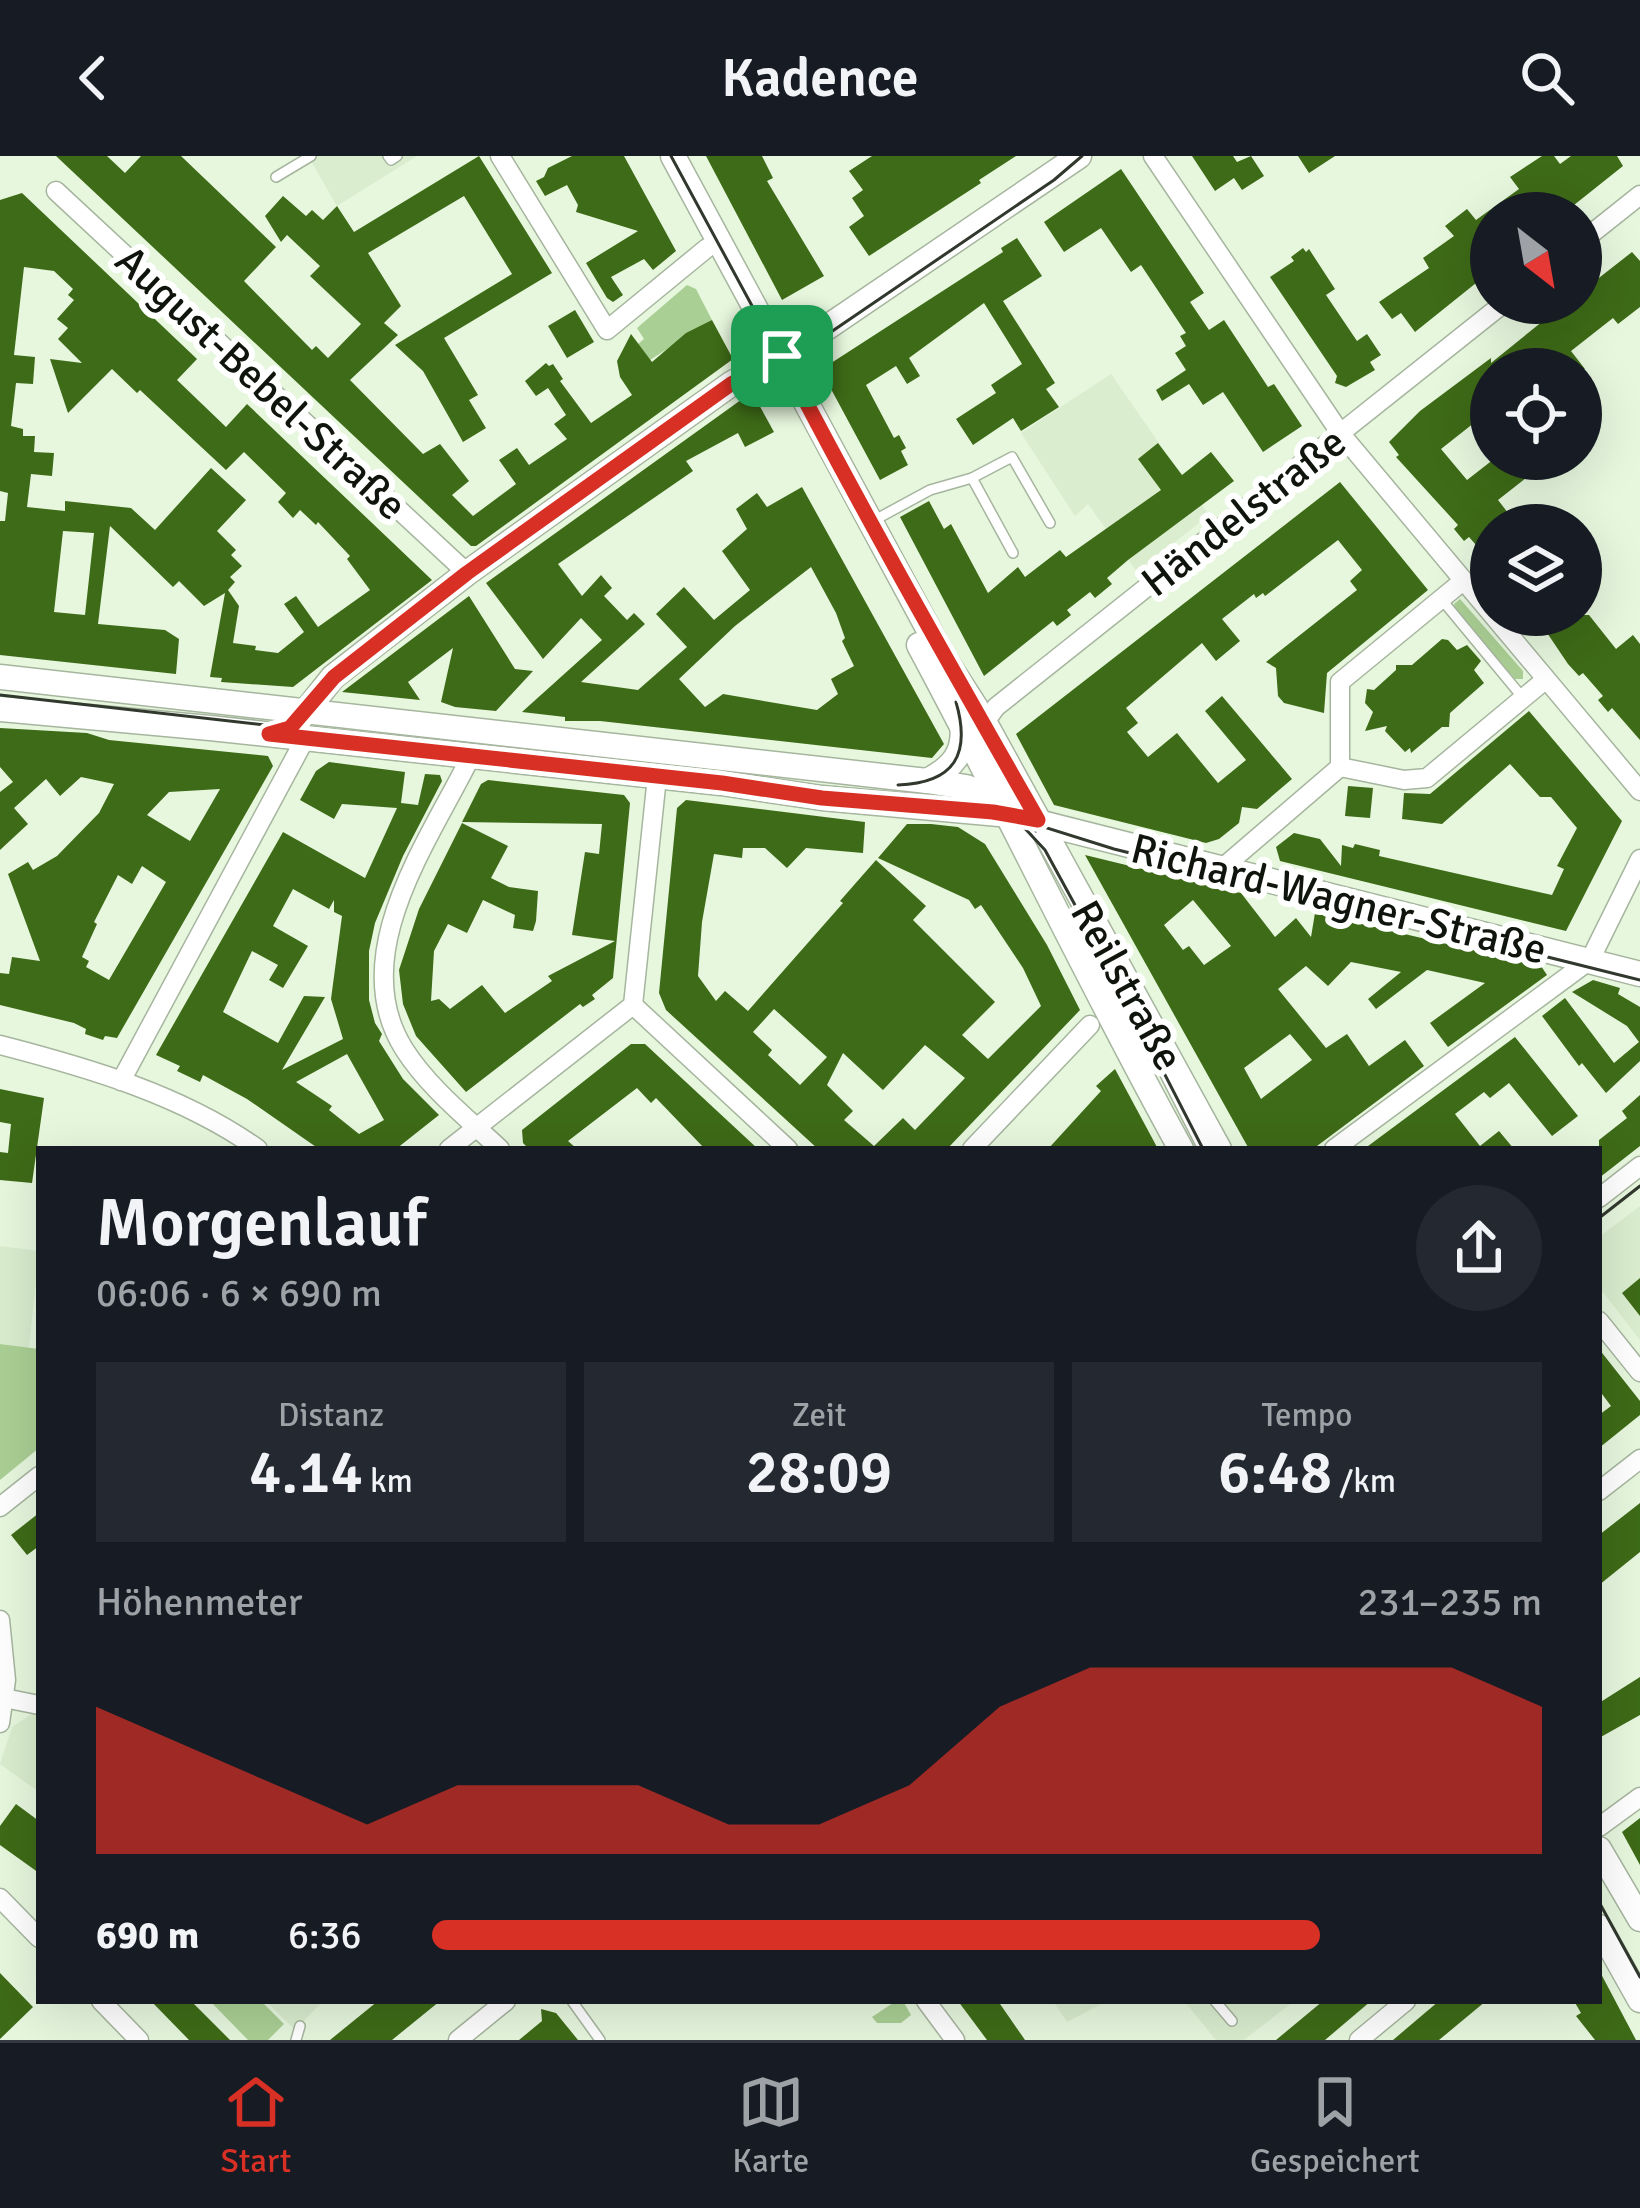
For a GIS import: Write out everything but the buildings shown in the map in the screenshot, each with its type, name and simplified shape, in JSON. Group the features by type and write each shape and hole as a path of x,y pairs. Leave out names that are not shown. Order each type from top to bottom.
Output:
{"street":[{"path":"500,156 607,329 707,248"},
{"path":"658,156 707,248 871,522 944,658 1016,817"},
{"path":"674,156 776,360 974,723 1016,817"},
{"path":"122,1081 334,677 467,573 718,394 1079,156"},
{"path":"1154,156 1341,434 1640,790"},
{"name":"August-Bebel-Straße","path":"56,190 467,573"},
{"path":"1602,225 1640,195"},
{"name":"Händelstraße","path":"974,723 1478,324"},
{"path":"1220,870 1340,767 1340,682 1463,580"},
{"path":"0,677 470,758 1016,817"},
{"path":"1340,767 1404,780 1427,778 1545,680"},
{"path":"0,709 269,734 305,726 452,725 966,787 1016,817"},
{"path":"927,781 950,768 974,723"},
{"path":"470,758 403,892 387,938 384,974 401,1045 497,1146"},
{"path":"453,1146 633,1005 657,777"},
{"name":"Richard-Wagner-Straße","path":"1016,817 1640,974"},
{"name":"Reilstraße","path":"1016,817 1129,990 1218,1146"},
{"name":"Reilstraße","path":"1016,817 1035,875 1174,1138"},
{"path":"1338,1146 1590,960 1640,859"},
{"path":"633,1005 785,1146"},
{"path":"975,1146 1090,1025"},
{"path":"0,1046 83,1066 122,1081 254,1146"},
{"path":"1602,1196 1640,1166"},
{"path":"1602,1325 1640,1372"},
{"path":"1602,1489 1640,1459"},
{"path":"0,1507 36,1478"},
{"path":"0,1620 6,1662 0,1723"},
{"path":"4,1698 36,1704"},
{"path":"1602,1825 1640,1797"},
{"path":"1602,1854 1640,1919"},
{"path":"0,1898 36,1935"},
{"path":"1602,1932 1640,2000"},
{"path":"104,2004 139,2040"},
{"path":"458,2040 502,2004"},
{"path":"928,2004 956,2040"},
{"path":"1359,2040 1402,2004"}],"lane":[{"path":"276,177 311,156"},
{"path":"871,522 931,490 972,478 1012,458 1050,523"},
{"path":"972,478 1013,553"},
{"path":"1440,598 1522,698"},
{"path":"1129,990 1159,1068 1201,1146"},
{"path":"574,2004 600,2040"},
{"path":"1218,2004 1232,2021"},
{"path":"296,2040 300,2026"}],"shaded area":[{"path":"308,156 417,156 337,206"},
{"path":"1111,374 1209,515 1137,572 1088,504 1075,516 1021,433"},
{"path":"1640,1206 1640,1340 1602,1291 1602,1235"},
{"path":"0,1246 36,1251 29,1348 0,1344"},
{"path":"36,1714 36,1790 0,1764 12,1727"},
{"path":"269,2004 320,2004 295,2030"},
{"path":"1055,2004 1101,2004 1067,2022"},
{"path":"1186,2004 1290,2004 1244,2040 1216,2040"}],"green space":[{"path":"687,285 696,289 712,320 650,360 638,344 644,339 637,328"},
{"path":"1460,599 1470,610 1470,626 1456,610 1454,604"},
{"path":"1478,636 1492,636 1523,671 1523,679 1515,679"},
{"path":"0,1344 36,1349 36,1450 0,1480"},
{"path":"213,2004 264,2004 284,2024 268,2040 248,2040"},
{"path":"892,2004 905,2004 911,2015 901,2023 877,2023 872,2017"}],"tram line":[{"path":"671,156 1036,831"},
{"path":"759,325 794,339 831,332 1082,156"},
{"path":"0,695 977,806 1114,849 1640,980"},
{"path":"898,785 933,778 954,762 961,737 956,702"},
{"path":"1018,821 1045,850 1129,1004"},
{"path":"1121,989 1201,1146"},
{"path":"1602,1216 1640,1186"},
{"path":"1602,1907 1640,1977"}],"route":[{"path":"782,356 944,658 1038,820 269,734 290,728 334,677 467,573 731,384 782,356"}]}
